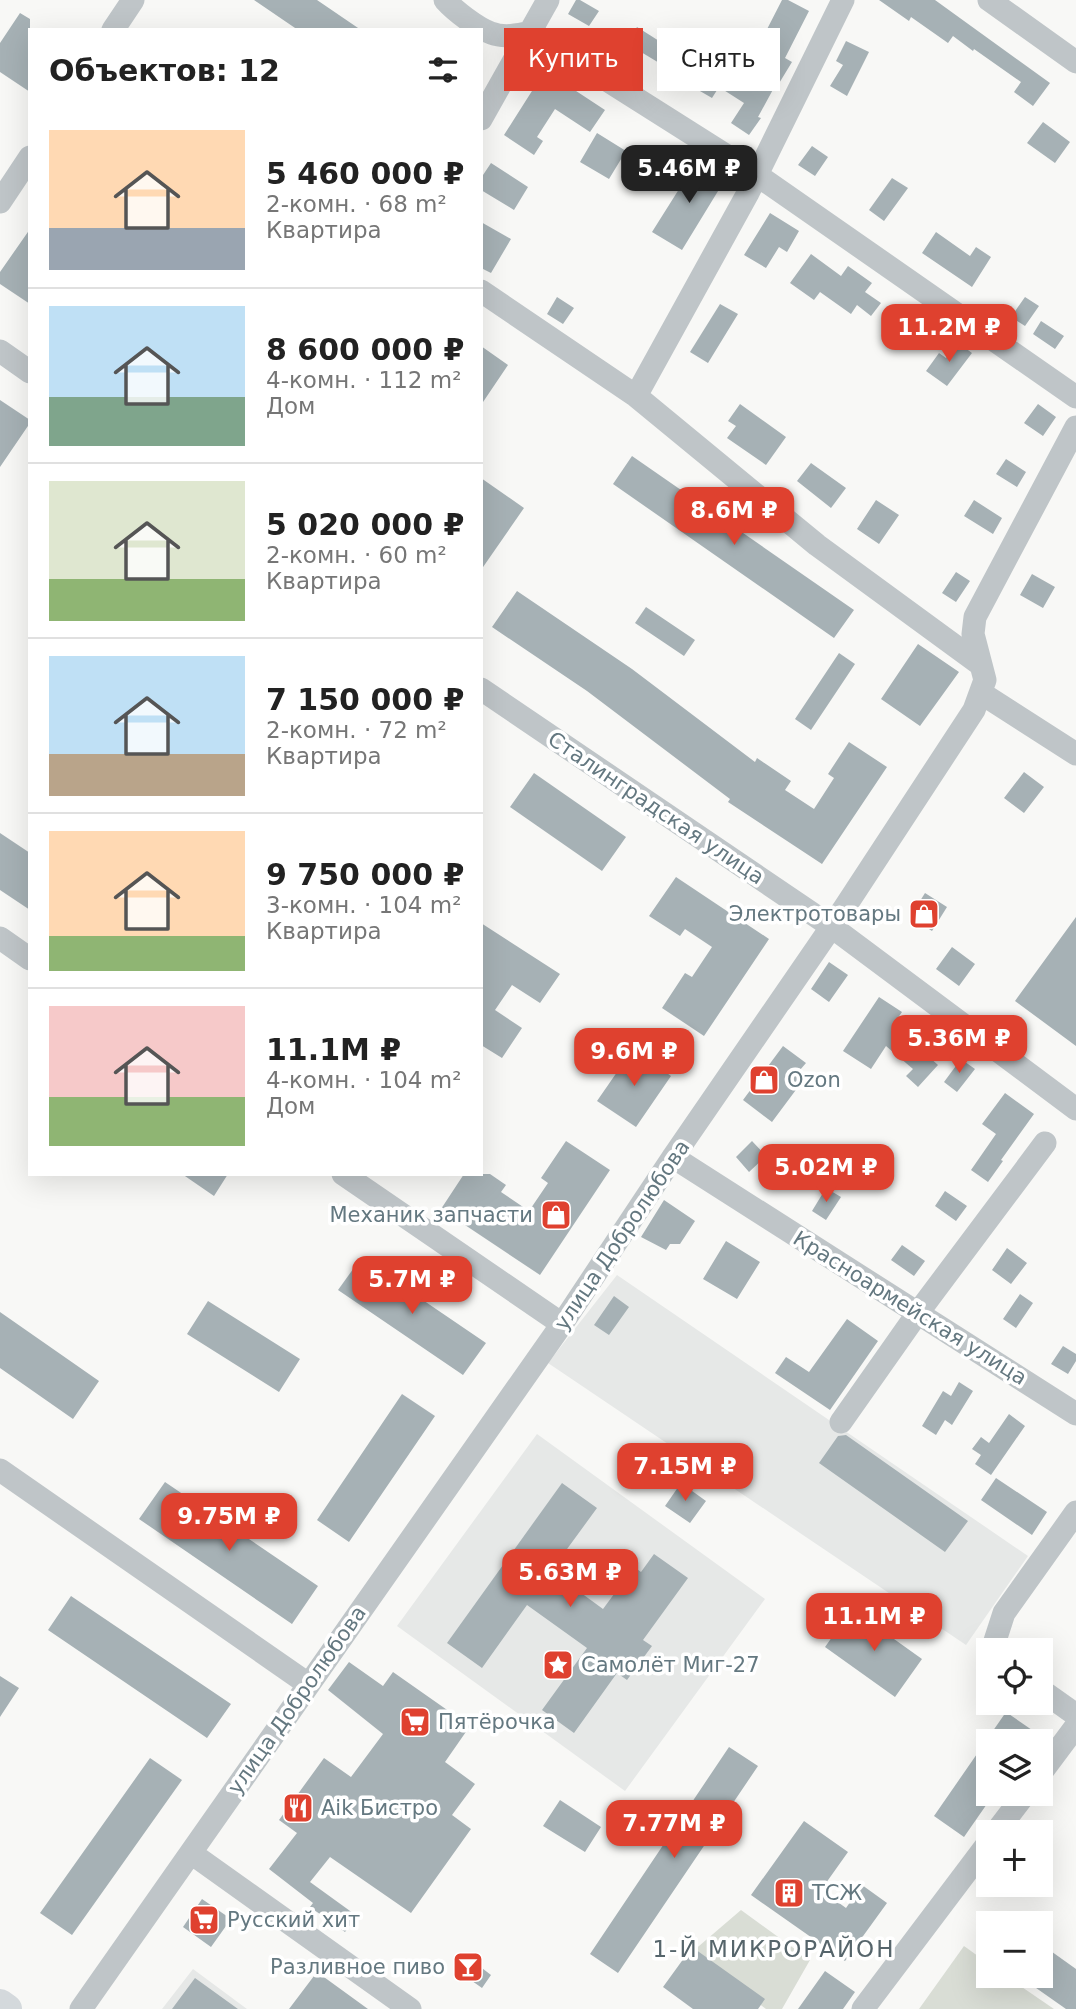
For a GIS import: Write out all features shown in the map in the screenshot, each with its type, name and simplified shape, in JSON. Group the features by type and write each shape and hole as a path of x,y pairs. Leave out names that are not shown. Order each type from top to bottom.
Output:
{"main road":[{"path":"0,2004 6,2009"}],"street":[{"path":"114,28 133,0"},
{"path":"445,0 491,33 504,35"},
{"path":"533,28 548,0"},
{"path":"636,396 757,175 843,0"},
{"path":"989,0 1076,62"},
{"path":"483,116 504,80"},
{"path":"624,91 757,175 1076,397"},
{"path":"0,202 28,160"},
{"path":"483,292 636,396 817,545 981,665"},
{"path":"0,351 28,371"},
{"name":"улица Добролюбова","path":"81,2009 562,1324 673,1157 832,927 974,710 985,680 973,634 975,617 1076,427"},
{"name":"Сталинградская улица","path":"483,690 832,927 1075,1106"},
{"path":"981,693 1076,754"},
{"path":"0,938 28,958"},
{"path":"841,1422 917,1314 1045,1143"},
{"name":"Красноармейская улица","path":"673,1157 1076,1414"},
{"path":"346,1176 562,1324"},
{"path":"0,1470 308,1684"},
{"path":"996,1638 1004,1614 1076,1512"},
{"path":"1053,1699 1076,1715"},
{"path":"1053,1757 1076,1726"},
{"path":"1005,1820 1017,1806"},
{"path":"191,1853 410,2009"},
{"path":"863,2009 976,1859"}],"shaded area":[{"path":"617,1275 1028,1556 966,1645 548,1363"},
{"path":"537,1434 765,1599 625,1791 397,1626"},
{"path":"741,1910 810,1960 782,2009 766,2009 692,1952"},
{"path":"964,1946 976,1955 976,1988 1023,1988 1054,2009 919,2009"},
{"path":"193,1969 247,2009 162,2009"}],"building":[{"path":"254,0 317,0 358,28 295,28"},
{"path":"576,0 599,11 589,26 568,14"},
{"path":"782,0 788,0 809,11 785,58 792,62 780,82 780,28 768,28"},
{"path":"879,0 935,0 1050,83 1033,106 1014,92 1021,82 974,49 973,51 953,36 948,43 911,17 909,21"},
{"path":"20,13 30,19 28,91 0,72 0,43"},
{"path":"643,31 657,40 657,62 643,53"},
{"path":"846,41 869,52 847,96 830,86 843,65 836,61"},
{"path":"532,91 576,91 605,110 590,132 555,109 537,137 543,141 534,155 504,135"},
{"path":"700,91 716,91 712,98"},
{"path":"725,91 772,91 758,117 761,118 749,135 731,123 744,103"},
{"path":"1043,122 1070,142 1055,163 1027,143"},
{"path":"597,133 626,151 609,179 580,162"},
{"path":"812,146 828,157 815,176 798,165"},
{"path":"698,159 726,178 682,250 652,232"},
{"path":"491,163 528,187 514,210 483,191 483,175"},
{"path":"892,178 908,188 884,221 869,210"},
{"path":"770,213 799,231 787,252 779,247 766,268 744,255"},
{"path":"483,223 511,239 491,273 483,269"},
{"path":"28,232 28,303 0,284 0,272"},
{"path":"936,232 970,256 976,247 991,257 972,287 922,253"},
{"path":"811,254 841,276 848,266 872,283 865,292 881,303 871,316 857,305 851,314 820,292 814,300 790,283"},
{"path":"557,297 574,308 563,324 547,314"},
{"path":"1025,297 1039,306 1025,326 1011,317"},
{"path":"720,304 738,314 708,363 690,352"},
{"path":"1041,321 1064,336 1055,349 1033,334"},
{"path":"957,342 972,353 947,386 926,371 939,353 946,358"},
{"path":"483,347 508,365 483,402"},
{"path":"0,400 28,419 28,426 0,467"},
{"path":"740,404 786,437 766,465 727,438 736,426 728,421"},
{"path":"1038,404 1056,417 1043,436 1024,423"},
{"path":"632,456 854,610 834,638 613,484"},
{"path":"1006,459 1026,472 1017,487 996,474"},
{"path":"811,463 846,488 831,508 797,481"},
{"path":"483,479 524,508 483,567"},
{"path":"876,500 899,515 879,544 857,529"},
{"path":"974,500 1002,518 993,534 964,516"},
{"path":"956,572 970,581 956,602 942,593"},
{"path":"1032,574 1055,587 1043,608 1020,595"},
{"path":"517,591 632,669 755,762 757,758 791,781 785,790 814,809 834,778 828,774 849,742 887,767 822,864 728,802 730,799 587,691 492,627"},
{"path":"646,607 695,640 684,656 635,623"},
{"path":"918,644 959,672 920,726 881,699"},
{"path":"839,653 855,664 811,730 795,719"},
{"path":"1024,772 1044,787 1024,813 1004,798"},
{"path":"534,773 626,837 602,871 510,807"},
{"path":"0,833 28,852 28,909 0,890"},
{"path":"676,877 769,939 704,1036 662,1008 685,973 692,977 712,947 685,929 680,936 649,916"},
{"path":"925,893 947,907 932,931 910,917"},
{"path":"1076,917 1076,1046 1015,1001"},
{"path":"483,924 560,974 540,1003 512,985 495,1010 522,1028 502,1058 483,1046"},
{"path":"952,947 975,964 959,986 936,969"},
{"path":"829,962 848,975 829,1002 811,989"},
{"path":"879,997 902,1012 893,1025 938,1065 918,1087 906,1076 913,1069 886,1046 871,1069 843,1051"},
{"path":"783,1046 806,1063 800,1070 807,1075 772,1122 743,1100"},
{"path":"633,1049 671,1076 636,1127 597,1101"},
{"path":"961,1059 975,1069 957,1092 944,1082"},
{"path":"1005,1093 1034,1114 988,1182 971,1170 996,1134 982,1124"},
{"path":"566,1141 610,1170 540,1275 441,1209 463,1176 490,1174 506,1185 501,1192 529,1211 548,1183 541,1178"},
{"path":"752,1141 766,1156 749,1172 736,1157"},
{"path":"185,1176 227,1176 214,1196"},
{"path":"826,1188 841,1197 826,1220 812,1211"},
{"path":"945,1191 967,1206 956,1221 935,1206"},
{"path":"664,1200 695,1221 680,1244 670,1244 666,1250 641,1237"},
{"path":"726,1241 760,1262 737,1299 703,1279"},
{"path":"902,1245 925,1261 914,1276 891,1260"},
{"path":"1007,1248 1027,1263 1011,1284 992,1270"},
{"path":"361,1258 486,1343 463,1375 338,1290"},
{"path":"1020,1294 1033,1303 1016,1328 1003,1319"},
{"path":"614,1296 629,1307 609,1335 594,1325"},
{"path":"208,1301 300,1359 279,1392 187,1334"},
{"path":"0,1312 99,1381 73,1419 0,1368"},
{"path":"847,1319 878,1341 830,1410 775,1373 786,1357 809,1372"},
{"path":"1063,1346 1076,1354 1076,1361 1068,1374 1051,1364"},
{"path":"959,1382 973,1391 952,1425 945,1420 936,1435 922,1426 943,1391 951,1396"},
{"path":"402,1394 435,1416 349,1542 317,1520"},
{"path":"1009,1414 1025,1426 991,1475 975,1464 981,1455 972,1449 981,1437 989,1443"},
{"path":"846,1435 968,1521 945,1552 819,1463 838,1436"},
{"path":"996,1478 1047,1512 1032,1535 981,1500"},
{"path":"165,1482 318,1586 292,1624 139,1519"},
{"path":"562,1483 597,1508 551,1571 603,1609 634,1567 641,1572 654,1554 688,1578 643,1640 652,1646 627,1680 617,1673 574,1733 542,1710 587,1648 527,1605 482,1668 447,1643"},
{"path":"681,1483 706,1501 690,1523 665,1506"},
{"path":"71,1596 231,1704 207,1738 48,1630"},
{"path":"852,1609 922,1659 895,1697 825,1647"},
{"path":"349,1662 383,1686 393,1672 470,1726 445,1762 475,1784 452,1815 471,1829 411,1913 330,1857 310,1882 357,1916 345,1932 310,1907 313,1903 269,1869 297,1833 279,1820 324,1758 351,1777 383,1734 328,1690"},
{"path":"0,1676 19,1688 0,1717"},
{"path":"1004,1715 1010,1715 1031,1729 994,1729"},
{"path":"729,1747 758,1766 618,1973 590,1954"},
{"path":"976,1755 976,1806 986,1806 964,1837 934,1816"},
{"path":"150,1758 182,1780 72,1935 40,1913"},
{"path":"560,1800 601,1827 585,1852 543,1826"},
{"name":"ТСЖ","path":"804,1821 848,1852 821,1890 846,1908 862,1885 887,1903 845,1961 751,1895"},
{"path":"202,1899 231,1919 211,1947 183,1927"},
{"path":"692,1947 765,1999 758,2009 693,2009 663,1987"},
{"path":"1053,1953 1076,1969 1076,2009 1066,2009 1036,1988 1053,1988"},
{"path":"465,1955 491,1975 482,1988 455,1969"},
{"path":"825,1971 855,1992 843,2009 798,2009"},
{"path":"317,1972 368,2009 289,2009"},
{"path":"195,1978 238,2009 172,2009"}],"place":[{"name":"Электротовары","path":"924,914"},
{"name":"Ozon","path":"764,1080"},
{"name":"Механик запчасти","path":"556,1215"},
{"name":"Самолёт Миг-27","path":"558,1665"},
{"name":"Пятёрочка","path":"415,1722"},
{"name":"Aik Бистро","path":"298,1808"},
{"name":"ТСЖ","path":"789,1893"},
{"name":"Русский хит","path":"204,1920"},
{"name":"Разливное пиво","path":"468,1967"}],"district":[{"name":"1-Й МИКРОРАЙОН","path":"774,1949"}]}
